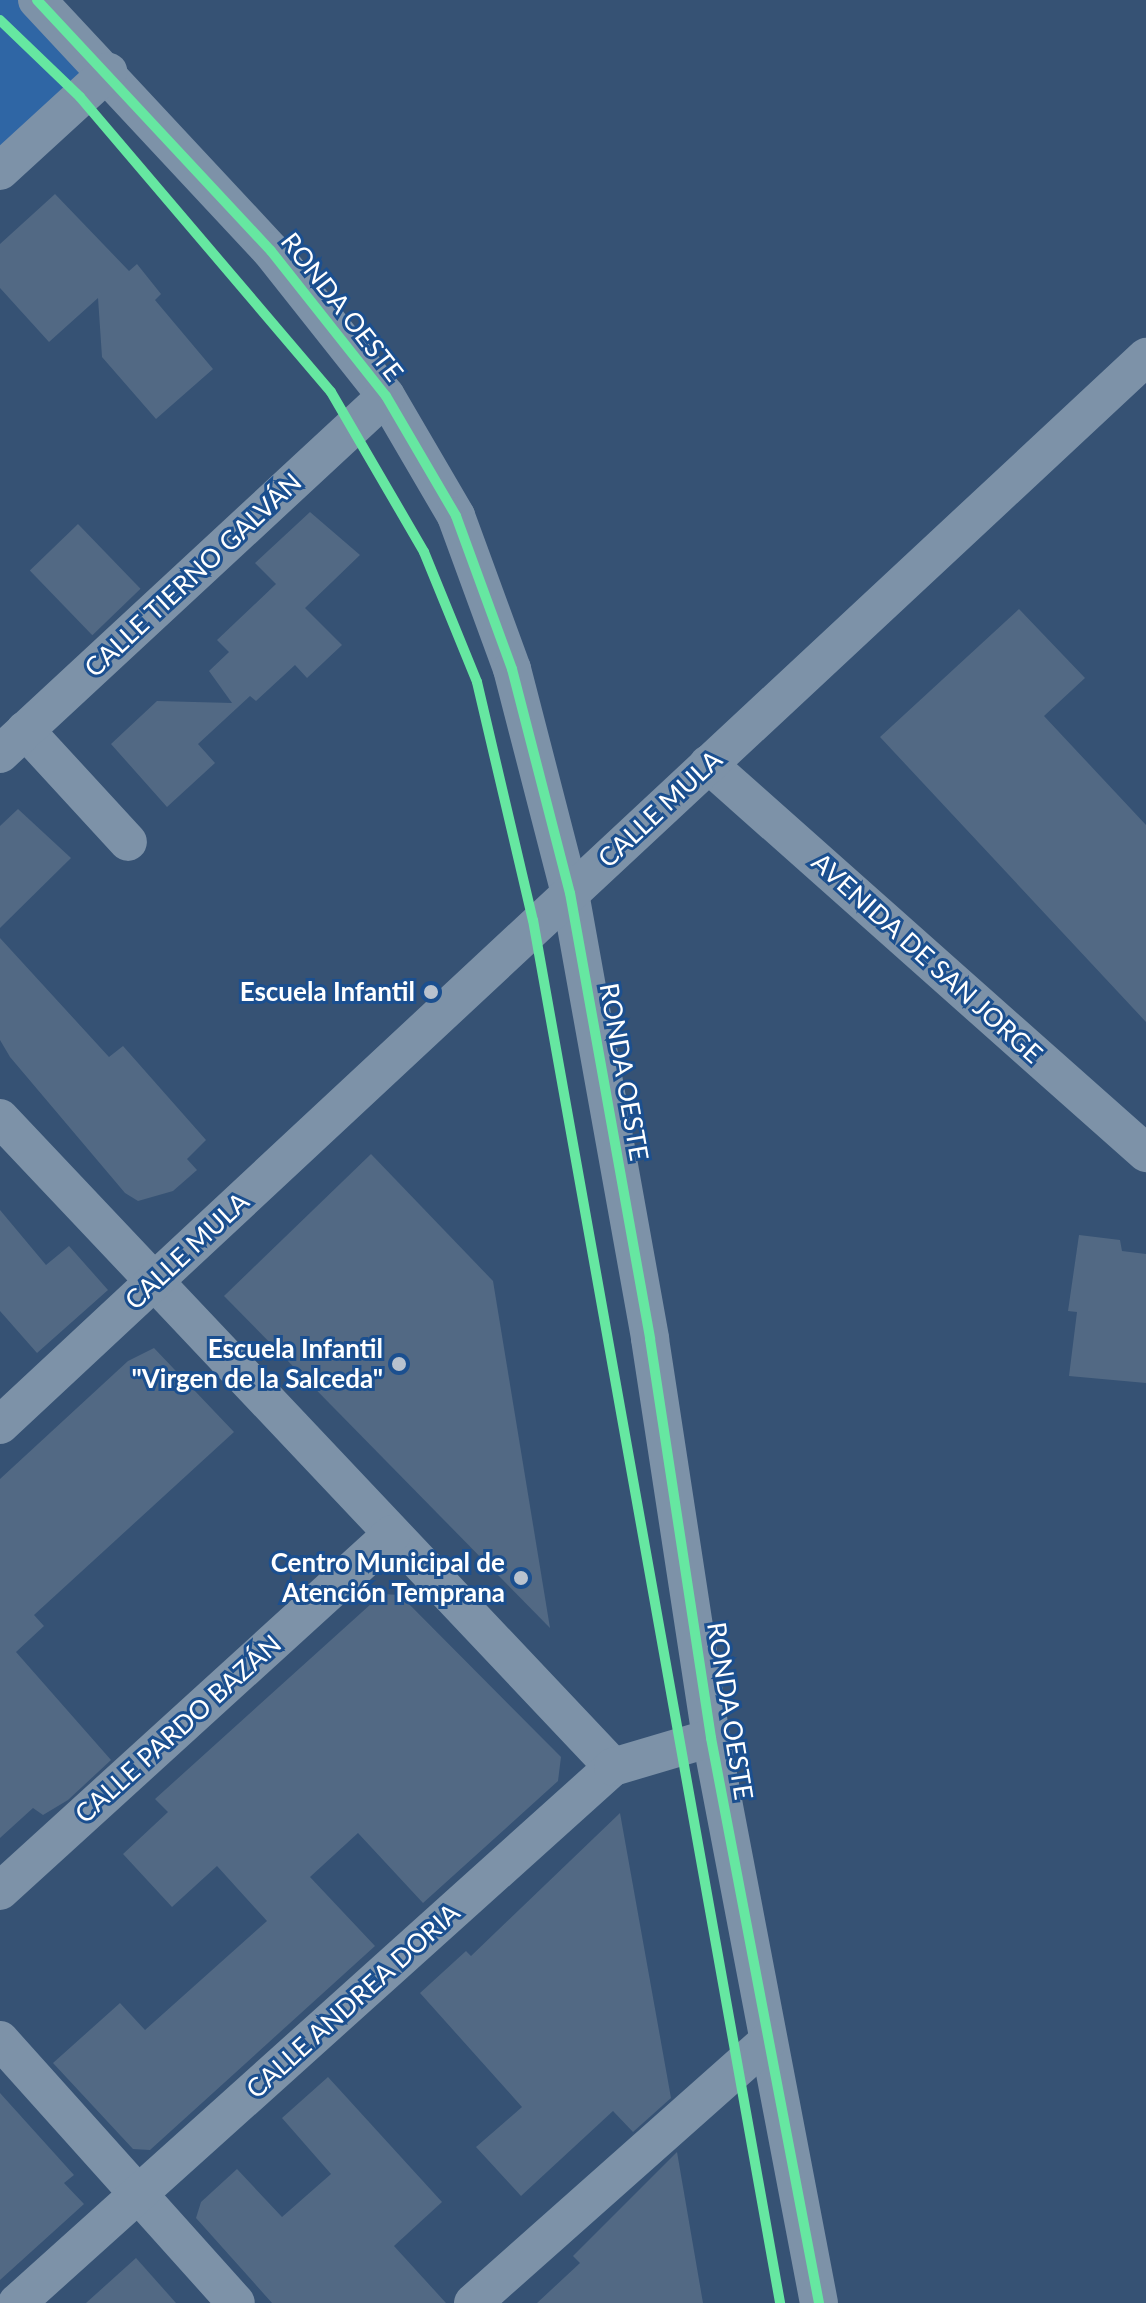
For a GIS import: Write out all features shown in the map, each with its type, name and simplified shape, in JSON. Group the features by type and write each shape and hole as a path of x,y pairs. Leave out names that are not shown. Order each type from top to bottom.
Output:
{"street":[{"name":"RONDA OESTE","path":"37,0 108,72 271,251 386,396 456,516 507,655 570,893 650,1339 711,1738 811,2298"},
{"path":"0,171 108,72"},
{"name":"CALLE MULA","path":"0,1425 1146,357"},
{"name":"CALLE TIERNO GALVÁN","path":"13,742 386,396"},
{"path":"13,742 128,842"},
{"name":"AVENIDA DE SAN JORGE","path":"708,764 1146,1153"},
{"path":"0,1118 613,1767"},
{"name":"CALLE PARDO BAZÁN","path":"0,1891 392,1534"},
{"name":"CALLE ANDREA DORIA","path":"17,2303 613,1767 711,1738"},
{"path":"0,2040 236,2303"},
{"path":"473,2303 767,2042"}],"shaded area":[{"path":"0,0 37,0 108,72 0,171"}],"building":[{"path":"55,194 129,271 137,264 161,294 155,300 213,369 156,419 102,357 98,298 49,342 0,288 0,244"},
{"path":"310,512 360,555 305,608 342,645 307,678 295,665 256,701 250,696 198,744 215,763 167,807 111,744 157,701 232,703 209,671 229,652 217,640 276,584 255,563"},
{"path":"78,524 141,589 92,635 30,571"},
{"path":"1019,609 1085,678 1044,716 1146,825 1146,1022 880,737"},
{"path":"18,809 71,858 0,928 0,826"},
{"path":"0,938 109,1057 123,1046 206,1140 187,1159 197,1170 173,1191 138,1201 125,1193 10,1057 0,1040"},
{"name":"Escuela Infantil \"Virgen de la Salceda\"","path":"371,1154 493,1281 550,1628 224,1296"},
{"path":"0,1210 46,1265 69,1246 108,1290 37,1353 0,1311"},
{"path":"1079,1235 1120,1240 1122,1251 1146,1254 1146,1383 1069,1376 1077,1312 1068,1311"},
{"path":"154,1348 234,1432 34,1615 44,1626 16,1652 111,1760 68,1800 43,1815 33,1808 0,1838 0,1479 128,1361"},
{"path":"382,1594 400,1595 561,1757 558,1781 423,1903 358,1833 310,1877 375,1946 150,2150 133,2149 53,2063 120,2003 145,2030 267,1921 217,1866 172,1907 123,1854 168,1812 155,1799"},
{"path":"620,1813 671,2098 633,2132 613,2111 521,2196 476,2147 522,2107 420,1993 466,1951 471,1956"},
{"path":"328,2077 442,2202 394,2246 446,2303 272,2303 196,2218 201,2202 237,2169 282,2217 331,2174 282,2118"},
{"path":"0,2093 74,2175 64,2183 84,2204 0,2280"},
{"path":"677,2152 703,2303 537,2303 580,2263 573,2256"},
{"path":"136,2258 176,2303 86,2303"}],"cycle path":[{"path":"37,0 271,251 386,396 456,516 512,669 570,893 650,1339 711,1738 819,2303"},
{"path":"0,20 80,97 331,392 424,552 477,682 533,920 780,2303"}],"place":[{"name":"Escuela Infantil","path":"431,992"},
{"name":"Escuela Infantil \"Virgen de la Salceda\"","path":"399,1364"},
{"name":"Centro Municipal de Atención Temprana","path":"521,1578"}]}
